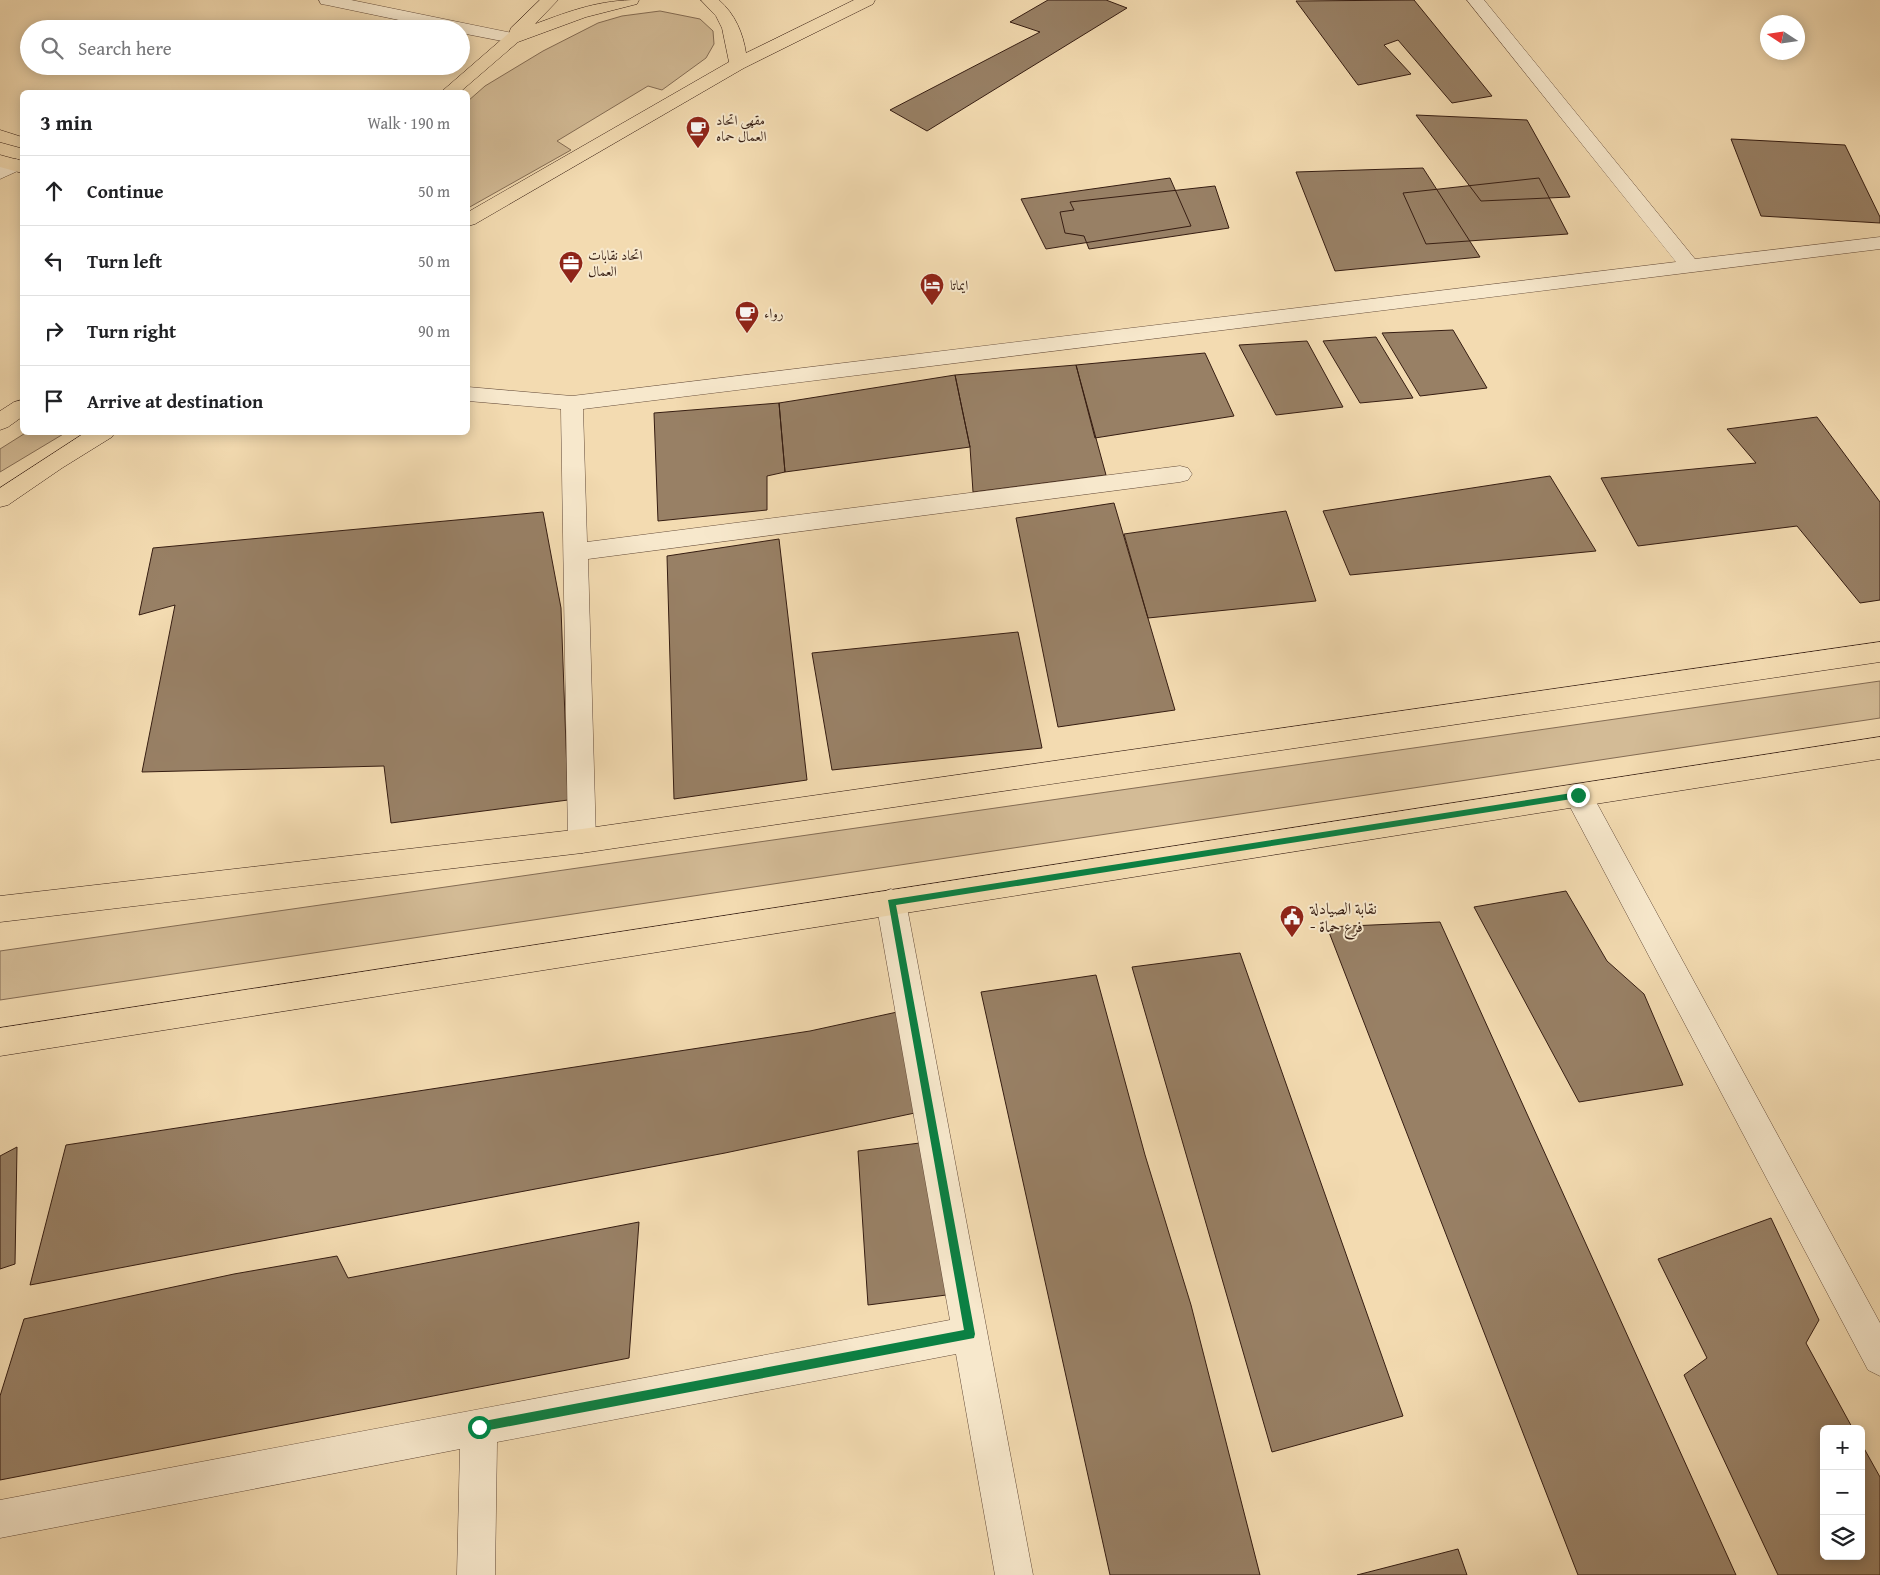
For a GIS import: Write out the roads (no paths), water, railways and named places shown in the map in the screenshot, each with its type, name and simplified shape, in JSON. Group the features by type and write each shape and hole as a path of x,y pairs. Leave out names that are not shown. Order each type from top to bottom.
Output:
{"main road":[{"path":"470,75 512,38 550,0"},
{"path":"512,38 580,13 631,0"},
{"path":"709,0 729,23 738,43 738,64"},
{"path":"470,219 738,64 866,0"},
{"path":"452,90 470,75"},
{"path":"0,136 20,142"},
{"path":"0,422 20,408"},
{"path":"0,499 54,462 99,435"},
{"path":"0,909 582,841 1880,652"},
{"path":"0,1042 1880,748"}],"street":[{"path":"327,0 424,20"},
{"path":"1476,0 1689,265"},
{"path":"470,29 512,38"},
{"path":"470,394 572,403 1880,242"},
{"path":"572,403 582,841"},
{"path":"575,552 1180,474"},
{"path":"1578,795 1880,1358"},
{"path":"891,902 1014,1575"},
{"path":"0,1519 970,1334"},
{"path":"476,1575 479,1427"}],"place":[{"name":"مقهى اتحاد العمال حماه","path":"698,149"},
{"name":"اتحاد نقابات العمال","path":"571,284"},
{"name":"ايماتا","path":"932,306"},
{"name":"رواء","path":"747,334"},
{"name":"نقابة الصيادلة - فرع حماة","path":"1292,938"}]}
